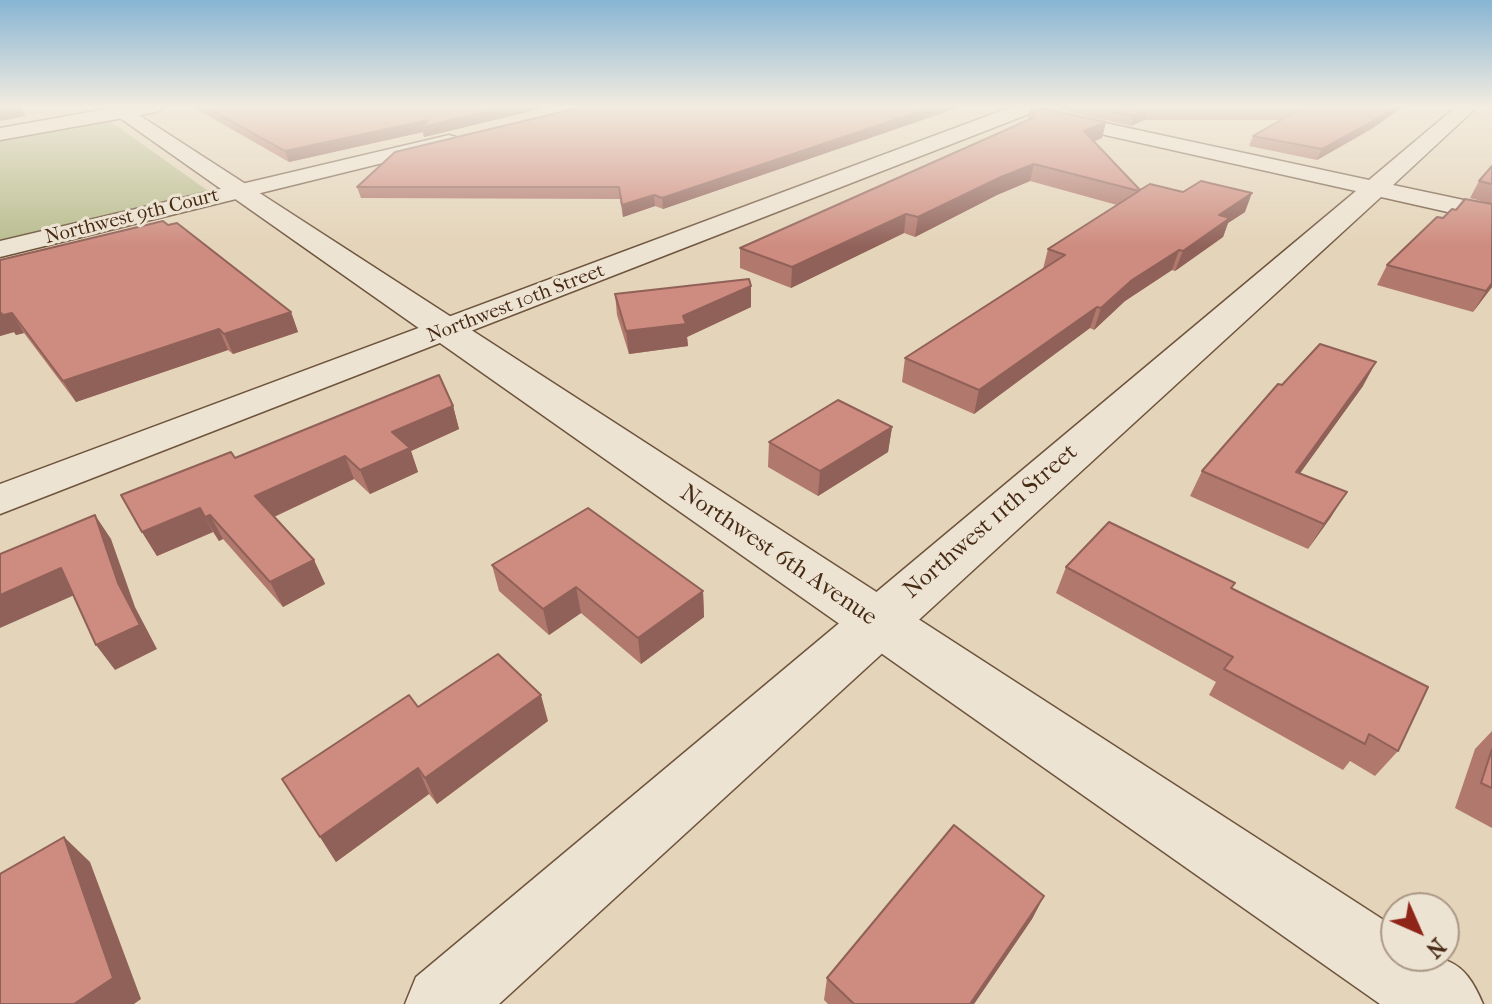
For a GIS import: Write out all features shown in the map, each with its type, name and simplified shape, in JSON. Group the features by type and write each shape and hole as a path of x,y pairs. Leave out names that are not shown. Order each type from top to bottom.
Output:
{"street":[{"name":"Northwest 6th Avenue","path":"186,153 236,192 1445,1004"},
{"name":"Northwest 9th Court","path":"0,249 398,153"},
{"name":"Northwest 10th Street","path":"0,500 444,332 902,153"},
{"path":"1217,153 1492,214"},
{"name":"Northwest 11th Street","path":"443,1004 1414,153"}],"green space":[{"path":"0,153 155,153 211,193 0,243"}],"building":[{"path":"394,153 796,153 662,198 654,195 622,205 619,187 357,187"},
{"path":"954,153 1105,153 1140,190 1150,184 1183,192 1201,181 1252,193 1219,215 1230,218 1183,251 1179,250 1132,280 1101,308 1097,307 979,390 905,358 1065,255 1048,249 1139,191 1034,164 918,217 906,214 792,267 740,248"},
{"path":"1492,166 1492,184 1479,181"},
{"path":"1465,199 1492,204 1492,283 1486,291 1387,265 1437,217 1443,218 1452,209 1456,210"},
{"path":"163,221 168,225 177,223 291,312 224,334 219,329 63,381 12,313 3,315 0,312 0,260"},
{"path":"749,279 751,286 683,316 686,324 626,331 615,294"},
{"path":"1320,344 1376,362 1296,472 1347,492 1324,524 1202,471 1278,384 1282,385"},
{"path":"439,375 453,406 392,432 410,448 360,470 345,456 255,496 314,560 270,582 210,515 205,517 200,508 142,532 121,495 231,452 235,458"},
{"path":"838,400 892,427 820,471 769,442"},
{"path":"588,508 703,591 638,638 576,587 543,609 492,565"},
{"path":"95,515 118,583 140,625 96,645 61,568 0,595 0,554"},
{"path":"1109,522 1235,583 1231,588 1428,687 1398,751 1369,734 1365,744 1224,669 1233,657 1066,567"},
{"path":"498,654 541,695 425,778 418,768 320,837 282,779 409,695 418,707"},
{"path":"1492,749 1492,788 1481,783"},
{"path":"954,825 1044,896 970,1004 854,1004 827,978"},
{"path":"64,837 113,978 74,1004 0,1004 0,874"}]}
